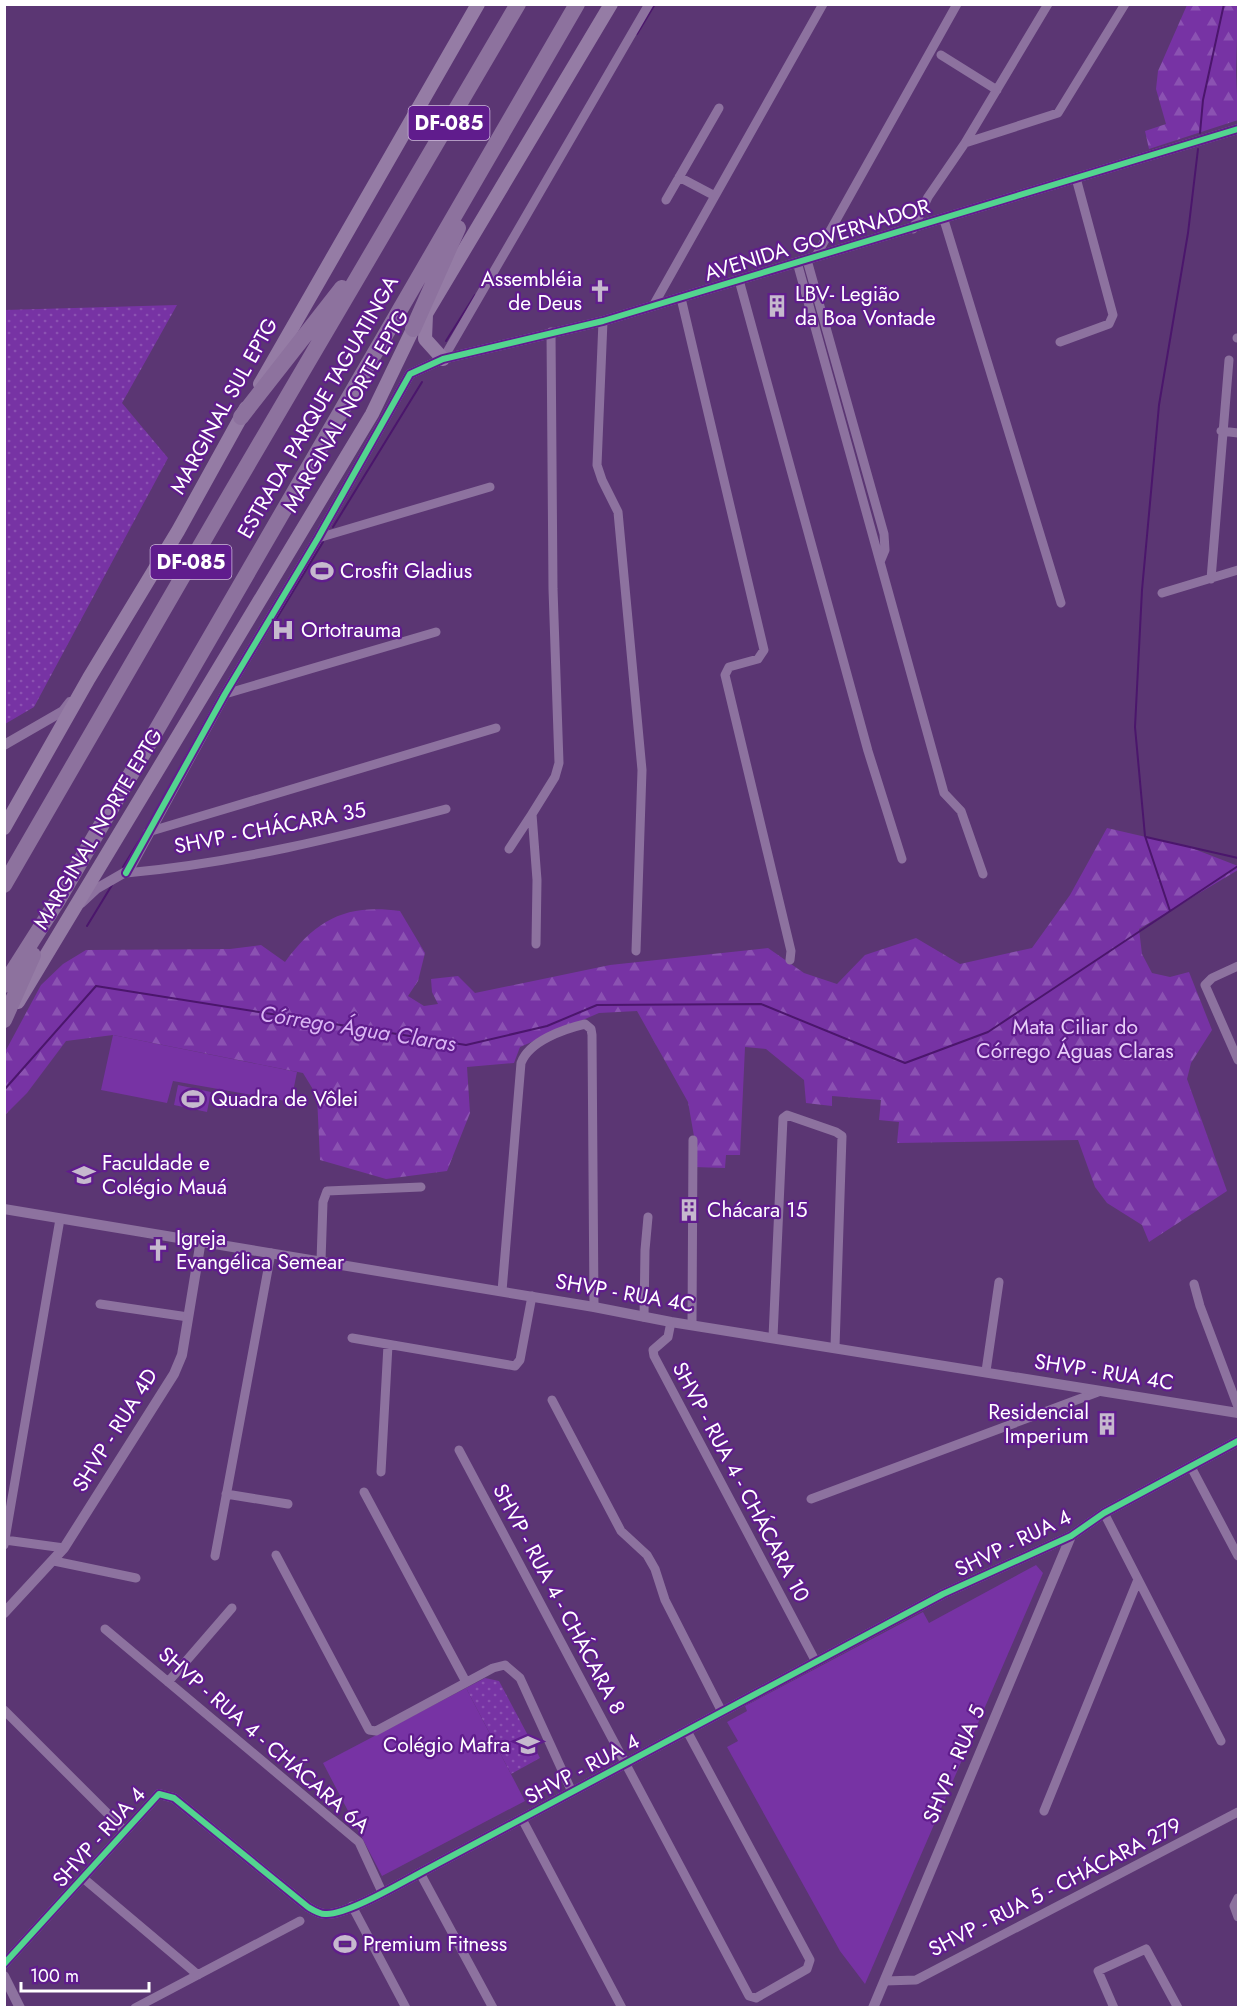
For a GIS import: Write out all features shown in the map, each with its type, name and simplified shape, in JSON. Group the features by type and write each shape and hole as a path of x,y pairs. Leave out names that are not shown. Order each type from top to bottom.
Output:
{"highway":[{"name":"ESTRADA PARQUE TAGUATINGA","path":"4,885 518,4"},
{"name":"ESTRADA PARQUE TAGUATINGA","path":"4,985 58,900 577,4"},
{"path":"413,329 495,145"},
{"path":"241,417 301,338 380,241"},
{"path":"4,1022 58,900"}],"main road":[{"name":"MARGINAL SUL EPTG","path":"4,828 89,678 178,531 478,4"},
{"name":"MARGINAL NORTE EPTG","path":"4,1022 372,414 413,329 426,314 611,4"},
{"path":"426,314 425,339 443,359"}],"street":[{"path":"443,359 649,4"},
{"path":"653,306 823,4"},
{"path":"957,4 807,259 880,562 944,793 961,811 983,874"},
{"path":"913,229 928,197 965,143 1048,4"},
{"path":"965,143 1058,113 1125,4"},
{"path":"941,55 997,90"},
{"path":"666,200 719,108"},
{"name":"AVENIDA GOVERNADOR","path":"318,538 410,374 443,359 603,321 944,220 1239,129"},
{"path":"680,177 715,196"},
{"path":"1060,342 1109,324 1113,315 1076,178"},
{"path":"944,220 1061,603"},
{"path":"739,280 868,751 902,859"},
{"path":"681,298 764,650 758,659 729,667 725,675 791,951 790,960"},
{"path":"603,321 597,465 618,512 642,770 636,951"},
{"path":"509,849 555,777 559,763 553,589 551,332"},
{"path":"1211,579 1221,431 1229,360"},
{"path":"1221,431 1239,434"},
{"path":"126,873 225,694 318,538 490,487"},
{"path":"1162,593 1239,570"},
{"path":"225,694 436,632"},
{"path":"4,745 63,711 89,678"},
{"name":"SHVP - CHÁCARA 35","path":"148,832 496,728"},
{"name":"SHVP - CHÁCARA 35","path":"75,908 96,889 126,873 218,862 446,809"},
{"path":"532,814 537,880 536,944"},
{"path":"1239,966 1212,978 1205,985 1239,1060"},
{"path":"502,1291 521,1063 530,1048 585,1024 591,1029 592,1035 594,1307"},
{"path":"773,1337 783,1118 787,1115 836,1131 842,1136 835,1347"},
{"path":"692,1325 693,1140"},
{"path":"321,1261 323,1196 327,1191 421,1186"},
{"name":"SHVP - RUA 4C","path":"4,1209 532,1296 671,1322 1239,1413"},
{"path":"644,1317 648,1217"},
{"path":"4,1545 60,1219"},
{"name":"SHVP - RUA 4D","path":"4,1613 64,1548 174,1374 182,1355 201,1240"},
{"path":"215,1556 271,1253"},
{"path":"986,1371 999,1282"},
{"path":"1194,1284 1200,1306 1239,1407"},
{"path":"352,1338 515,1366 520,1360 532,1296"},
{"path":"100,1304 188,1317"},
{"name":"SHVP - RUA 4 - CHÁCARA 10","path":"671,1322 668,1337 653,1350 654,1356 816,1662"},
{"path":"381,1472 388,1345"},
{"path":"811,1499 1098,1392"},
{"path":"552,1400 621,1531 647,1555 656,1569 665,1600 722,1712"},
{"name":"SHVP - RUA 4","path":"4,1964 159,1794 168,1794 308,1907 326,1914 352,1906 626,1765 944,1594 1071,1536 1104,1513 1239,1441"},
{"name":"SHVP - RUA 4 - CHÁCARA 8","path":"459,1450 749,1996 756,1998 810,1965 807,1954 687,1731"},
{"path":"1191,1467 1239,1556"},
{"path":"364,1492 466,1682"},
{"path":"226,1494 288,1504"},
{"path":"1104,1513 1137,1582 1221,1741"},
{"name":"SHVP - RUA 5","path":"873,2007 1071,1536"},
{"path":"5,1540 64,1548"},
{"path":"276,1556 369,1730 376,1731 501,1665 515,1672 539,1717 572,1792"},
{"path":"54,1561 136,1578"},
{"path":"1044,1811 1137,1582"},
{"path":"168,1682 232,1608"},
{"name":"SHVP - RUA 4 - CHÁCARA 6A","path":"105,1629 223,1725 359,1842 382,1892"},
{"path":"4,1710 124,1830"},
{"name":"SHVP - RUA 5 - CHÁCARA 279","path":"885,1981 916,1980 1239,1812"},
{"path":"522,1819 622,2007"},
{"path":"420,1873 493,2007"},
{"path":"83,1878 198,1974"},
{"path":"1239,1898 1234,1903 1239,1917"},
{"path":"352,1906 406,2007"},
{"path":"135,2007 300,1921"},
{"path":"1114,2007 1098,1971 1144,1949 1150,1952 1178,2007"},
{"path":"4,1976 20,2007"}],"green space":[{"path":"1187,5 1238,5 1236,71 1238,120 1149,149 1145,131 1166,124 1156,89 1158,71"},
{"path":"177,305 122,403 168,458 34,707 5,724 5,310"},
{"name":"Mata Ciliar do Córrego Águas Claras","path":"1107,828 1189,847 1238,866 1238,870 1139,929 1142,954 1152,973 1170,977 1189,972 1212,1030 1191,1063 1187,1079 1227,1191 1149,1242 1142,1225 1107,1203 1095,1187 1078,1140 897,1143 899,1122 879,1120 881,1100 832,1096 832,1106 806,1103 804,1080 766,1049 745,1047 740,1155 726,1155 725,1168 693,1167 695,1142 688,1102 637,1011 599,1013 520,1047 514,1063 467,1067 470,1113 447,1171 386,1179 320,1160 317,1096 303,1073 113,1035 66,1041 27,1093 5,1115 5,1052 41,985 63,964 86,950 230,949 261,945 285,962 297,947 321,925 348,913 381,909 400,911 425,953 418,981 408,996 424,1006 438,1004 432,992 431,979 458,976 475,993 610,965 768,948 804,973 837,984 865,955 916,938 960,964 1032,948 1070,895"},
{"path":"113,1035 297,1072 291,1102 173,1081 167,1103 101,1090"},
{"name":"Quadra de Vôlei","path":"178,1085 211,1092 207,1112 174,1105"},
{"path":"1036,1565 1043,1573 865,1984 840,1951 727,1747 738,1741 727,1722 747,1711 745,1706 923,1612 929,1623"},
{"path":"485,1678 499,1681 540,1758 511,1774 466,1688"},
{"path":"466,1688 525,1801 382,1876 323,1763"}],"waterway":[{"path":"637,34 655,4"},
{"path":"1200,133 1203,100 1224,4"},
{"path":"1170,911 1145,836 1135,727 1142,590 1159,405 1188,233 1198,149"},
{"path":"446,341 475,295"},
{"path":"333,527 422,382"},
{"path":"275,621 323,542"},
{"path":"1146,837 1238,858"},
{"path":"123,867 139,841"},
{"name":"Córrego Água Claras","path":"4,1090 96,986 466,1045 547,1026 597,1005 761,1004 905,1063 988,1032 1238,866"},
{"path":"87,926 112,885"}],"cycle path":[{"path":"126,873 225,694 318,538 410,374 443,359 603,321 1238,129"},
{"path":"4,1964 159,1794 174,1798 308,1907 325,1914 346,1910 387,1891 943,1594 1071,1536 1104,1513 1238,1441"}],"place":[{"name":"Assembléia de Deus","path":"600,291"},
{"name":"LBV- Legião da Boa Vontade","path":"777,306"},
{"name":"Crosfit Gladius","path":"322,571"},
{"name":"Ortotrauma","path":"283,630"},
{"name":"Quadra de Vôlei","path":"193,1099"},
{"name":"Faculdade e Colégio Mauá","path":"84,1175"},
{"name":"Chácara 15","path":"689,1210"},
{"name":"Igreja Evangélica Semear","path":"158,1250"},
{"name":"Residencial Imperium","path":"1107,1424"},
{"name":"Colégio Mafra","path":"528,1745"},
{"name":"Premium Fitness","path":"345,1944"}]}
